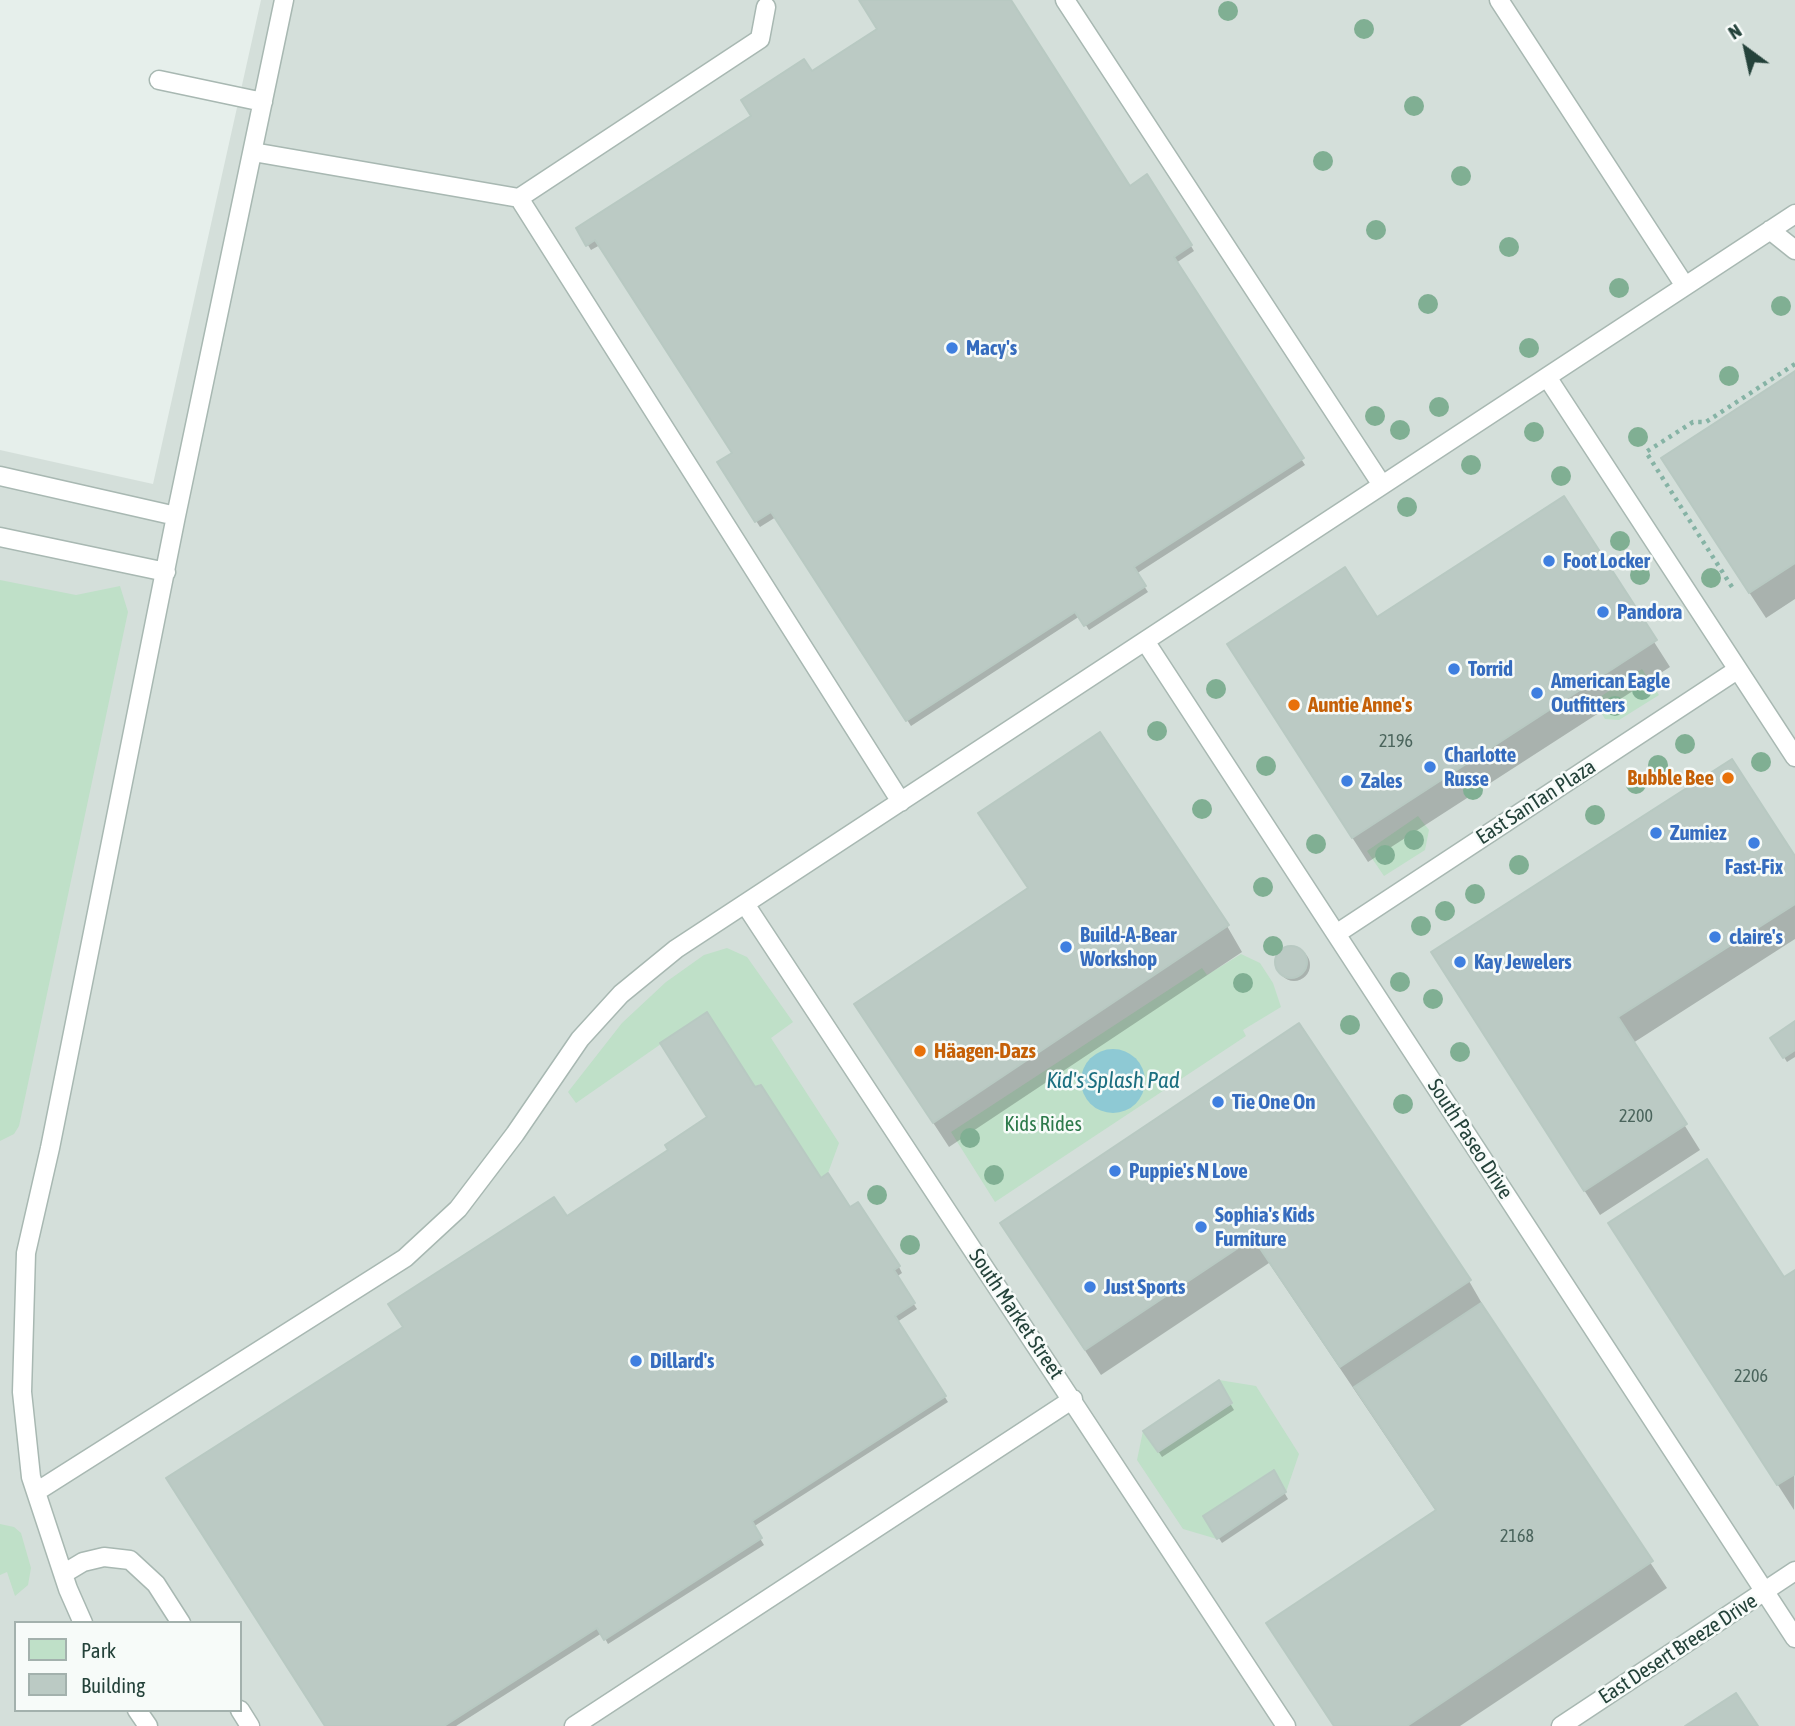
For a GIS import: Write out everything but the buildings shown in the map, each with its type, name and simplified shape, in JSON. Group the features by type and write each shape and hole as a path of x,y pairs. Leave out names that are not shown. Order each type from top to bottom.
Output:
{"lane":[{"path":"82,1621 63,1574 36,1492 22,1392 26,1252 50,1148 176,516 284,0"},
{"path":"1065,0 1382,485"},
{"path":"1499,0 1685,286"},
{"path":"253,152 519,198 760,39 766,7"},
{"path":"159,80 263,102"},
{"path":"519,198 901,802"},
{"path":"36,1492 405,1258 458,1209 516,1134 579,1039 621,994 676,949 1795,214"},
{"path":"1770,230 1795,250"},
{"path":"1547,377 1795,757"},
{"path":"0,476 176,516"},
{"path":"0,537 166,572"},
{"name":"South Paseo Drive","path":"1144,641 1795,1638"},
{"name":"East SanTan Plaza","path":"1336,934 1737,670"},
{"name":"South Market Street","path":"745,904 1286,1726"},
{"path":"574,1726 1073,1399"},
{"path":"63,1574 83,1562 104,1557 131,1560 156,1584 180,1621"},
{"name":"East Desert Breeze Drive","path":"1561,1726 1795,1571"}],"path":[{"path":"1732,587 1646,452 1693,422 1706,422 1795,364"}],"shaded area":[{"path":"261,0 1795,0 1795,1726 0,1726 0,450 153,484"}],"green space":[{"path":"0,580 76,595 120,586 128,612 19,1126 14,1134 0,1141"},
{"path":"1642,669 1659,695 1619,720 1605,719 1594,701"},
{"path":"1418,816 1429,830 1425,850 1384,876 1367,851"},
{"path":"727,948 747,957 793,1022 771,1038 839,1143 828,1173 821,1178 760,1084 755,1087 707,1012 576,1103 568,1092 622,1023 666,982 704,955"},
{"name":"Kids Rides","path":"1241,954 1260,963 1273,983 1281,1007 1243,1030 1246,1036 995,1202 951,1132 1202,968 1207,975"},
{"path":"1219,1380 1256,1386 1299,1454 1286,1492 1273,1470 1203,1516 1217,1539 1183,1529 1137,1460 1143,1431 1158,1452 1232,1404"},
{"path":"0,1524 14,1527 21,1533 31,1568 28,1585 15,1596 7,1572 0,1575"}],"water":[{"name":"Kid's Splash Pad","path":"1107,1049 1119,1049 1136,1058 1143,1069 1143,1093 1136,1104 1119,1113 1107,1113 1095,1108 1086,1099 1081,1087 1081,1075 1086,1063 1095,1054"}],"place":[{"name":"Macy's","path":"952,348"},
{"name":"Foot Locker","path":"1549,561"},
{"name":"Pandora","path":"1603,612"},
{"name":"Torrid","path":"1454,669"},
{"name":"American Eagle Outfitters","path":"1537,693"},
{"name":"Auntie Anne's","path":"1294,705"},
{"name":"Charlotte Russe","path":"1430,767"},
{"name":"Bubble Bee","path":"1728,778"},
{"name":"Zales","path":"1347,781"},
{"name":"Zumiez","path":"1656,833"},
{"name":"Fast-Fix","path":"1754,843"},
{"name":"claire's","path":"1715,937"},
{"name":"Build-A-Bear Workshop","path":"1066,947"},
{"name":"Kay Jewelers","path":"1460,962"},
{"name":"Häagen-Dazs","path":"920,1051"},
{"name":"Tie One On","path":"1218,1102"},
{"name":"Puppie's N Love","path":"1115,1171"},
{"name":"Sophia's Kids Furniture","path":"1201,1227"},
{"name":"Just Sports","path":"1090,1287"},
{"name":"Dillard's","path":"636,1361"}]}
